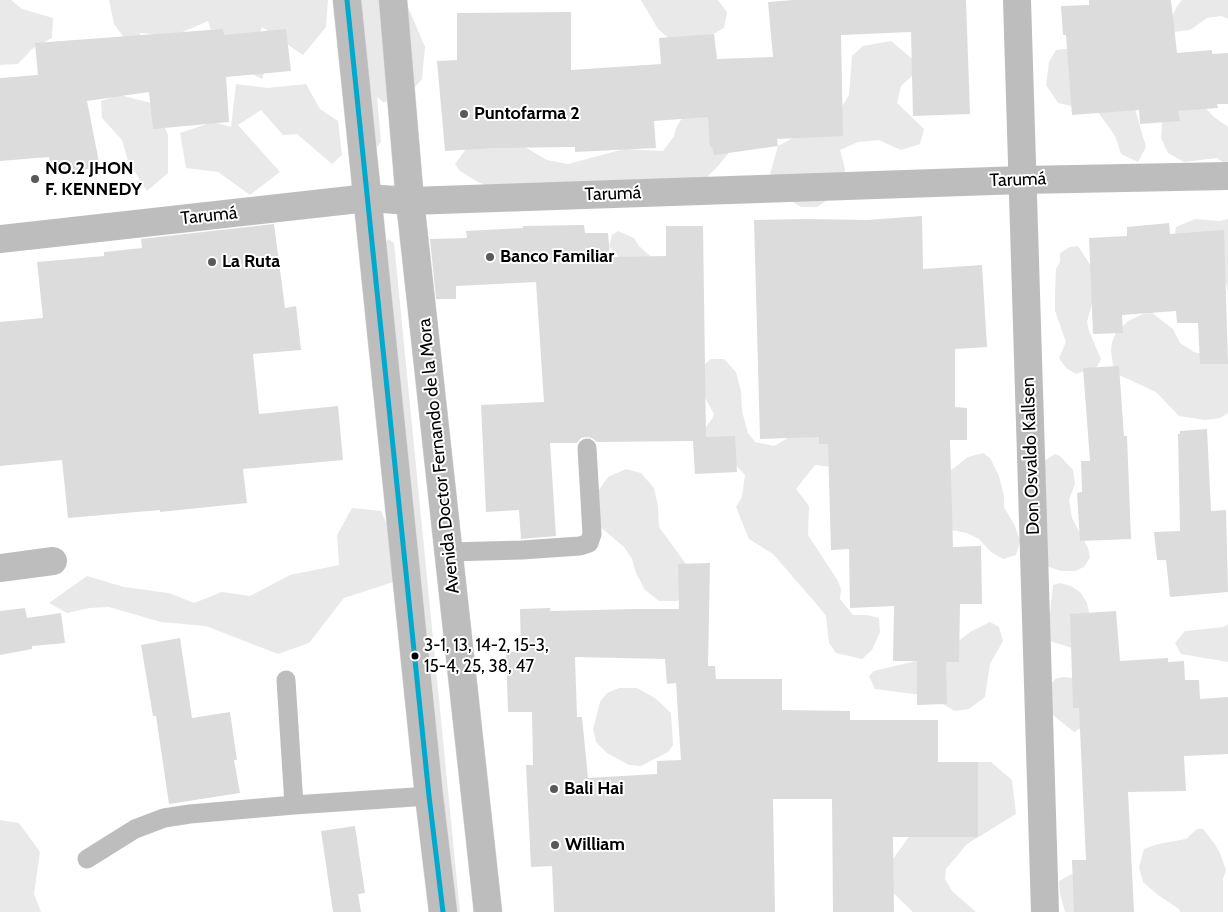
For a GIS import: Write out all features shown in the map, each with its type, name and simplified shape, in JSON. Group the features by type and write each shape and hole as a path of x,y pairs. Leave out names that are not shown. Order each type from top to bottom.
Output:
{"main road":[{"path":"347,0 429,796 443,912"},
{"name":"Avenida Doctor Fernando de la Mora","path":"393,0 410,201 488,912"},
{"name":"Don Osvaldo Kallsen","path":"1017,0 1045,912"},
{"name":"Tarumá","path":"0,239 368,198 410,201 1022,180 1228,176"},
{"path":"0,568 53,561"}],"lane":[{"path":"450,552 522,550 580,546 590,543 592,534 587,448"},
{"path":"286,680 294,805"},
{"path":"87,859 135,829 164,818 294,805 429,796"}],"shaded area":[{"path":"0,0 11,0 22,9 53,18 52,38 32,49 18,64 0,65"},
{"path":"109,0 328,0 326,27 303,55 262,27 257,40 268,63 262,79 220,58 208,21 173,36 140,33 143,63 114,24"},
{"path":"349,0 405,0 425,47 422,79 404,100 383,102 377,97 381,142 377,147 375,147"},
{"path":"641,0 718,0 727,12 724,28 693,45 673,42 658,29"},
{"path":"1182,0 1228,0 1228,19 1221,16 1207,18 1190,30 1173,32 1172,17"},
{"path":"891,41 922,67 901,86 897,103 924,129 920,144 901,150 879,140 858,142 840,150 845,169 840,192 817,207 801,207 784,196 770,174 778,146 800,134 833,121 849,95 852,56 863,46"},
{"path":"1074,48 1135,109 1146,147 1138,162 1121,154 1115,136 1098,112 1058,103 1046,85 1049,62 1056,50"},
{"path":"236,84 267,88 306,84 320,109 338,121 342,155 332,164 297,134 283,135 261,110 238,125 280,172 250,195 218,172 186,168 180,133 213,122 231,127"},
{"path":"120,95 155,104 168,135 168,173 147,191 128,161 122,140 102,118 101,101"},
{"path":"1195,97 1214,117 1228,127 1228,166 1217,158 1184,162 1168,153 1161,138 1163,113"},
{"path":"700,108 735,145 707,177 495,189 478,182 460,171 455,164 474,138 508,137 547,160 568,164 624,149 663,151 674,136 676,128 685,113"},
{"path":"1195,219 1220,221 1228,219 1228,292 1226,283 1210,261 1193,259 1175,233 1176,227"},
{"path":"618,231 634,238 639,246 658,263 623,265 616,253 609,247 612,235"},
{"path":"388,239 394,243 460,912 452,912 385,243"},
{"path":"1078,246 1093,269 1095,293 1087,322 1101,359 1097,367 1076,374 1066,368 1059,358 1066,342 1055,311 1055,295 1056,269 1060,262 1060,253 1070,247"},
{"path":"1152,313 1173,329 1180,343 1194,352 1228,363 1228,413 1220,418 1205,420 1179,416 1156,392 1119,375 1113,366 1111,350 1116,333 1128,321 1143,314"},
{"path":"711,359 724,359 736,372 741,391 742,411 748,433 755,442 774,446 803,429 838,432 838,468 815,465 796,489 809,506 808,535 838,581 841,589 840,599 853,615 867,615 879,618 880,632 872,650 862,659 836,653 829,643 826,616 773,554 749,539 736,507 742,497 745,475 731,460 698,437 714,414 703,394 699,369"},
{"path":"983,453 990,458 999,476 1004,496 1004,507 1015,526 1020,541 1016,555 1003,559 991,552 979,539 967,533 942,528 936,482 968,457"},
{"path":"1055,454 1060,456 1073,470 1075,484 1069,500 1072,518 1088,548 1090,557 1084,567 1075,571 1061,571 1046,566 1044,461"},
{"path":"626,469 641,473 654,488 658,506 659,527 686,564 685,595 677,601 659,601 645,590 636,573 632,559 624,547 598,525 598,491 608,477"},
{"path":"352,508 381,511 395,543 393,582 344,598 309,643 278,654 206,626 161,622 109,607 89,608 67,613 49,603 87,576 124,587 169,593 194,603 222,592 250,596 290,575 339,565 337,535"},
{"path":"1060,583 1071,586 1081,593 1087,603 1089,612 1072,648 1047,640 1053,585"},
{"path":"990,622 999,627 1003,641 990,664 985,697 969,709 955,711 929,696 875,689 869,676 874,671 945,654 970,632"},
{"path":"1228,624 1228,662 1181,654 1175,643 1185,631 1224,627"},
{"path":"1063,677 1074,678 1088,724 1074,732 1054,716 1049,704 1047,688 1055,679"},
{"path":"619,688 637,688 655,698 671,713 673,745 668,752 641,766 629,765 607,753 596,742 593,729 600,702 607,693"},
{"path":"978,762 991,762 1012,780 1016,814 967,844 946,869 945,879 952,891 976,912 913,912 887,887 885,870 911,834 937,780"},
{"path":"0,820 19,823 40,852 34,894 41,912 0,912"},
{"path":"1197,829 1203,829 1214,843 1226,870 1223,879 1223,912 1180,912 1179,909 1143,882 1139,867 1144,849 1158,844 1186,839"},
{"path":"1072,874 1082,880 1090,912 1065,912 1059,881"}],"building":[{"path":"794,0 966,0 970,114 913,116 911,32 841,35 843,136 777,139 778,146 714,155 712,147 710,147 708,117 654,121 656,148 575,152 575,147 445,151 437,61 457,60 457,13 571,12 571,70 661,64 659,38 714,34 717,59 773,57 768,2"},
{"path":"1089,0 1171,0 1177,53 1212,50 1212,54 1228,53 1228,104 1217,104 1218,108 1178,111 1180,121 1140,124 1139,110 1072,115 1066,35 1063,35 1061,6 1089,5"},
{"path":"223,29 224,35 286,29 291,71 226,77 229,122 153,129 149,92 87,101 100,167 51,175 49,157 0,161 0,78 38,75 35,43"},
{"path":"922,216 923,269 982,265 987,347 955,349 955,407 967,408 967,440 950,440 953,547 981,546 982,604 960,604 959,662 946,662 947,704 917,705 917,661 893,661 894,606 850,608 849,549 831,550 828,444 819,444 819,437 760,439 754,220 867,220"},
{"path":"1169,223 1170,234 1224,230 1228,364 1200,364 1198,323 1177,323 1176,311 1122,315 1123,333 1093,334 1089,238 1127,236 1127,227"},
{"path":"274,224 285,308 296,306 301,350 253,354 259,414 338,406 343,460 243,469 247,503 160,512 160,510 68,518 62,460 0,466 0,322 43,318 37,262 104,256 104,252 142,248 141,239"},
{"path":"584,225 585,233 608,233 610,257 666,256 666,226 703,226 706,437 735,436 737,472 695,474 693,441 597,442 587,437 581,438 577,443 550,443 556,536 521,539 519,510 486,512 481,405 544,402 536,282 456,286 456,299 436,299 430,239 467,238 466,231 523,228 523,226"},
{"path":"1119,366 1124,436 1127,436 1131,539 1080,541 1077,493 1082,492 1081,461 1090,461 1083,368"},
{"path":"1207,429 1211,511 1226,510 1228,592 1170,597 1166,560 1157,560 1154,532 1180,531 1178,434 1180,434 1180,431"},
{"path":"710,563 708,666 715,666 716,679 782,679 782,710 850,711 850,720 938,720 938,762 978,762 978,837 893,837 894,912 833,912 832,799 773,799 775,912 554,912 552,866 531,867 526,765 533,765 532,712 508,712 506,652 521,651 520,609 550,608 550,611 679,609 678,564","holes":["575,657 665,659 667,684 676,683 681,760 657,761 657,774 588,778 582,717 577,717"]},
{"path":"25,608 27,618 61,613 65,643 32,646 32,649 0,655 0,611"},
{"path":"1116,611 1120,661 1168,658 1168,662 1184,661 1185,680 1199,680 1200,699 1228,697 1228,754 1184,756 1186,791 1128,792 1134,912 1074,912 1072,860 1086,860 1079,708 1073,708 1070,614"},
{"path":"180,638 192,718 230,712 237,760 234,760 240,793 169,804 156,716 153,716 141,645"},
{"path":"355,826 365,893 358,894 361,912 333,912 321,831"}],"transit line":[{"path":"347,0 429,796 443,912"}],"place":[{"name":"Puntofarma 2","path":"464,114"},
{"name":"NO.2 JHON F. KENNEDY","path":"35,179"},
{"name":"Banco Familiar","path":"490,257"},
{"name":"La Ruta","path":"212,262"},
{"name":"3-1, 13, 14-2, 15-3, 15-4, 25, 38, 47","path":"415,656"},
{"name":"Bali Hai","path":"554,789"},
{"name":"William","path":"555,845"}]}
